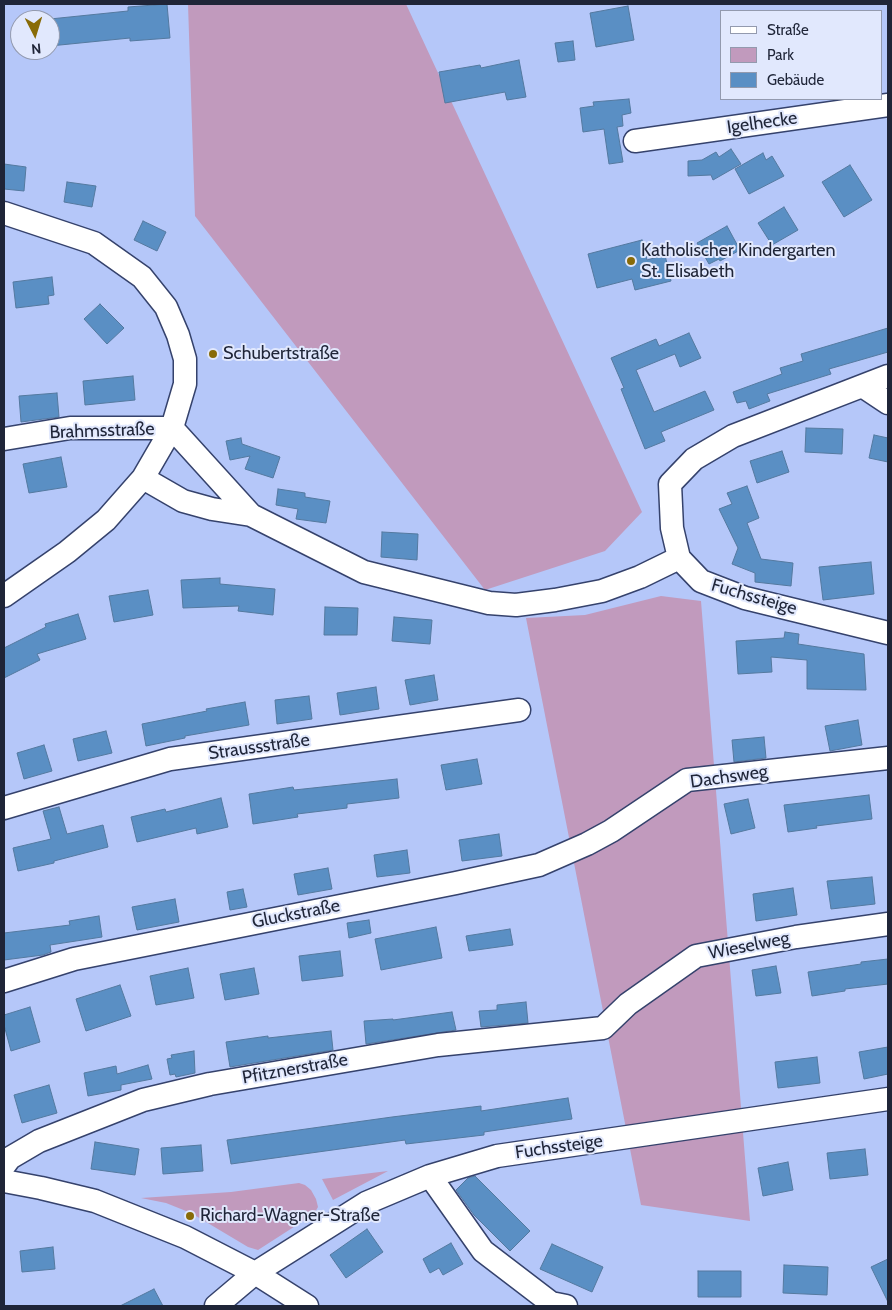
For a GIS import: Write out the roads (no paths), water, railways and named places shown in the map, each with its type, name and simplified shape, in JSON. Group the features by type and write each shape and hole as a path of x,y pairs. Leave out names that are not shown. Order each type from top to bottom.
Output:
{"street":[{"name":"Igelhecke","path":"635,141 888,105"},
{"path":"4,213 94,244 142,277 166,307 185,358 185,384 172,428 143,478 106,520 67,552 4,596"},
{"path":"143,478 183,502 251,515 364,572 490,603 516,605 555,600 602,591 640,577 679,558 672,528 670,484 694,459 710,448 743,431 864,387 888,376"},
{"path":"864,387 888,403"},
{"name":"Brahmsstraße","path":"4,439 70,428 172,428"},
{"path":"172,428 251,515"},
{"name":"Fuchssteige","path":"679,558 701,581 745,598 888,633"},
{"name":"Straussstraße","path":"4,808 170,759 519,710"},
{"name":"Dachsweg","path":"587,844 611,831 687,780 888,758"},
{"name":"Gluckstraße","path":"4,981 74,959 539,865 587,844"},
{"name":"Wieselweg","path":"604,1028 628,1004 696,956 796,937 888,924"},
{"name":"Pfitznerstraße","path":"4,1166 10,1158 39,1141 73,1127 144,1100 210,1084 438,1045 604,1028"},
{"name":"Fuchssteige","path":"216,1306 255,1273 366,1203 430,1176 497,1156 888,1099"},
{"path":"430,1176 483,1251 551,1303 566,1306"},
{"path":"4,1181 95,1201 185,1236 255,1273 307,1306"}],"place":[{"name":"Katholischer Kindergarten St. Elisabeth","path":"631,261"},
{"name":"Schubertstraße","path":"213,354"},
{"name":"Richard-Wagner-Straße","path":"190,1216"}]}
